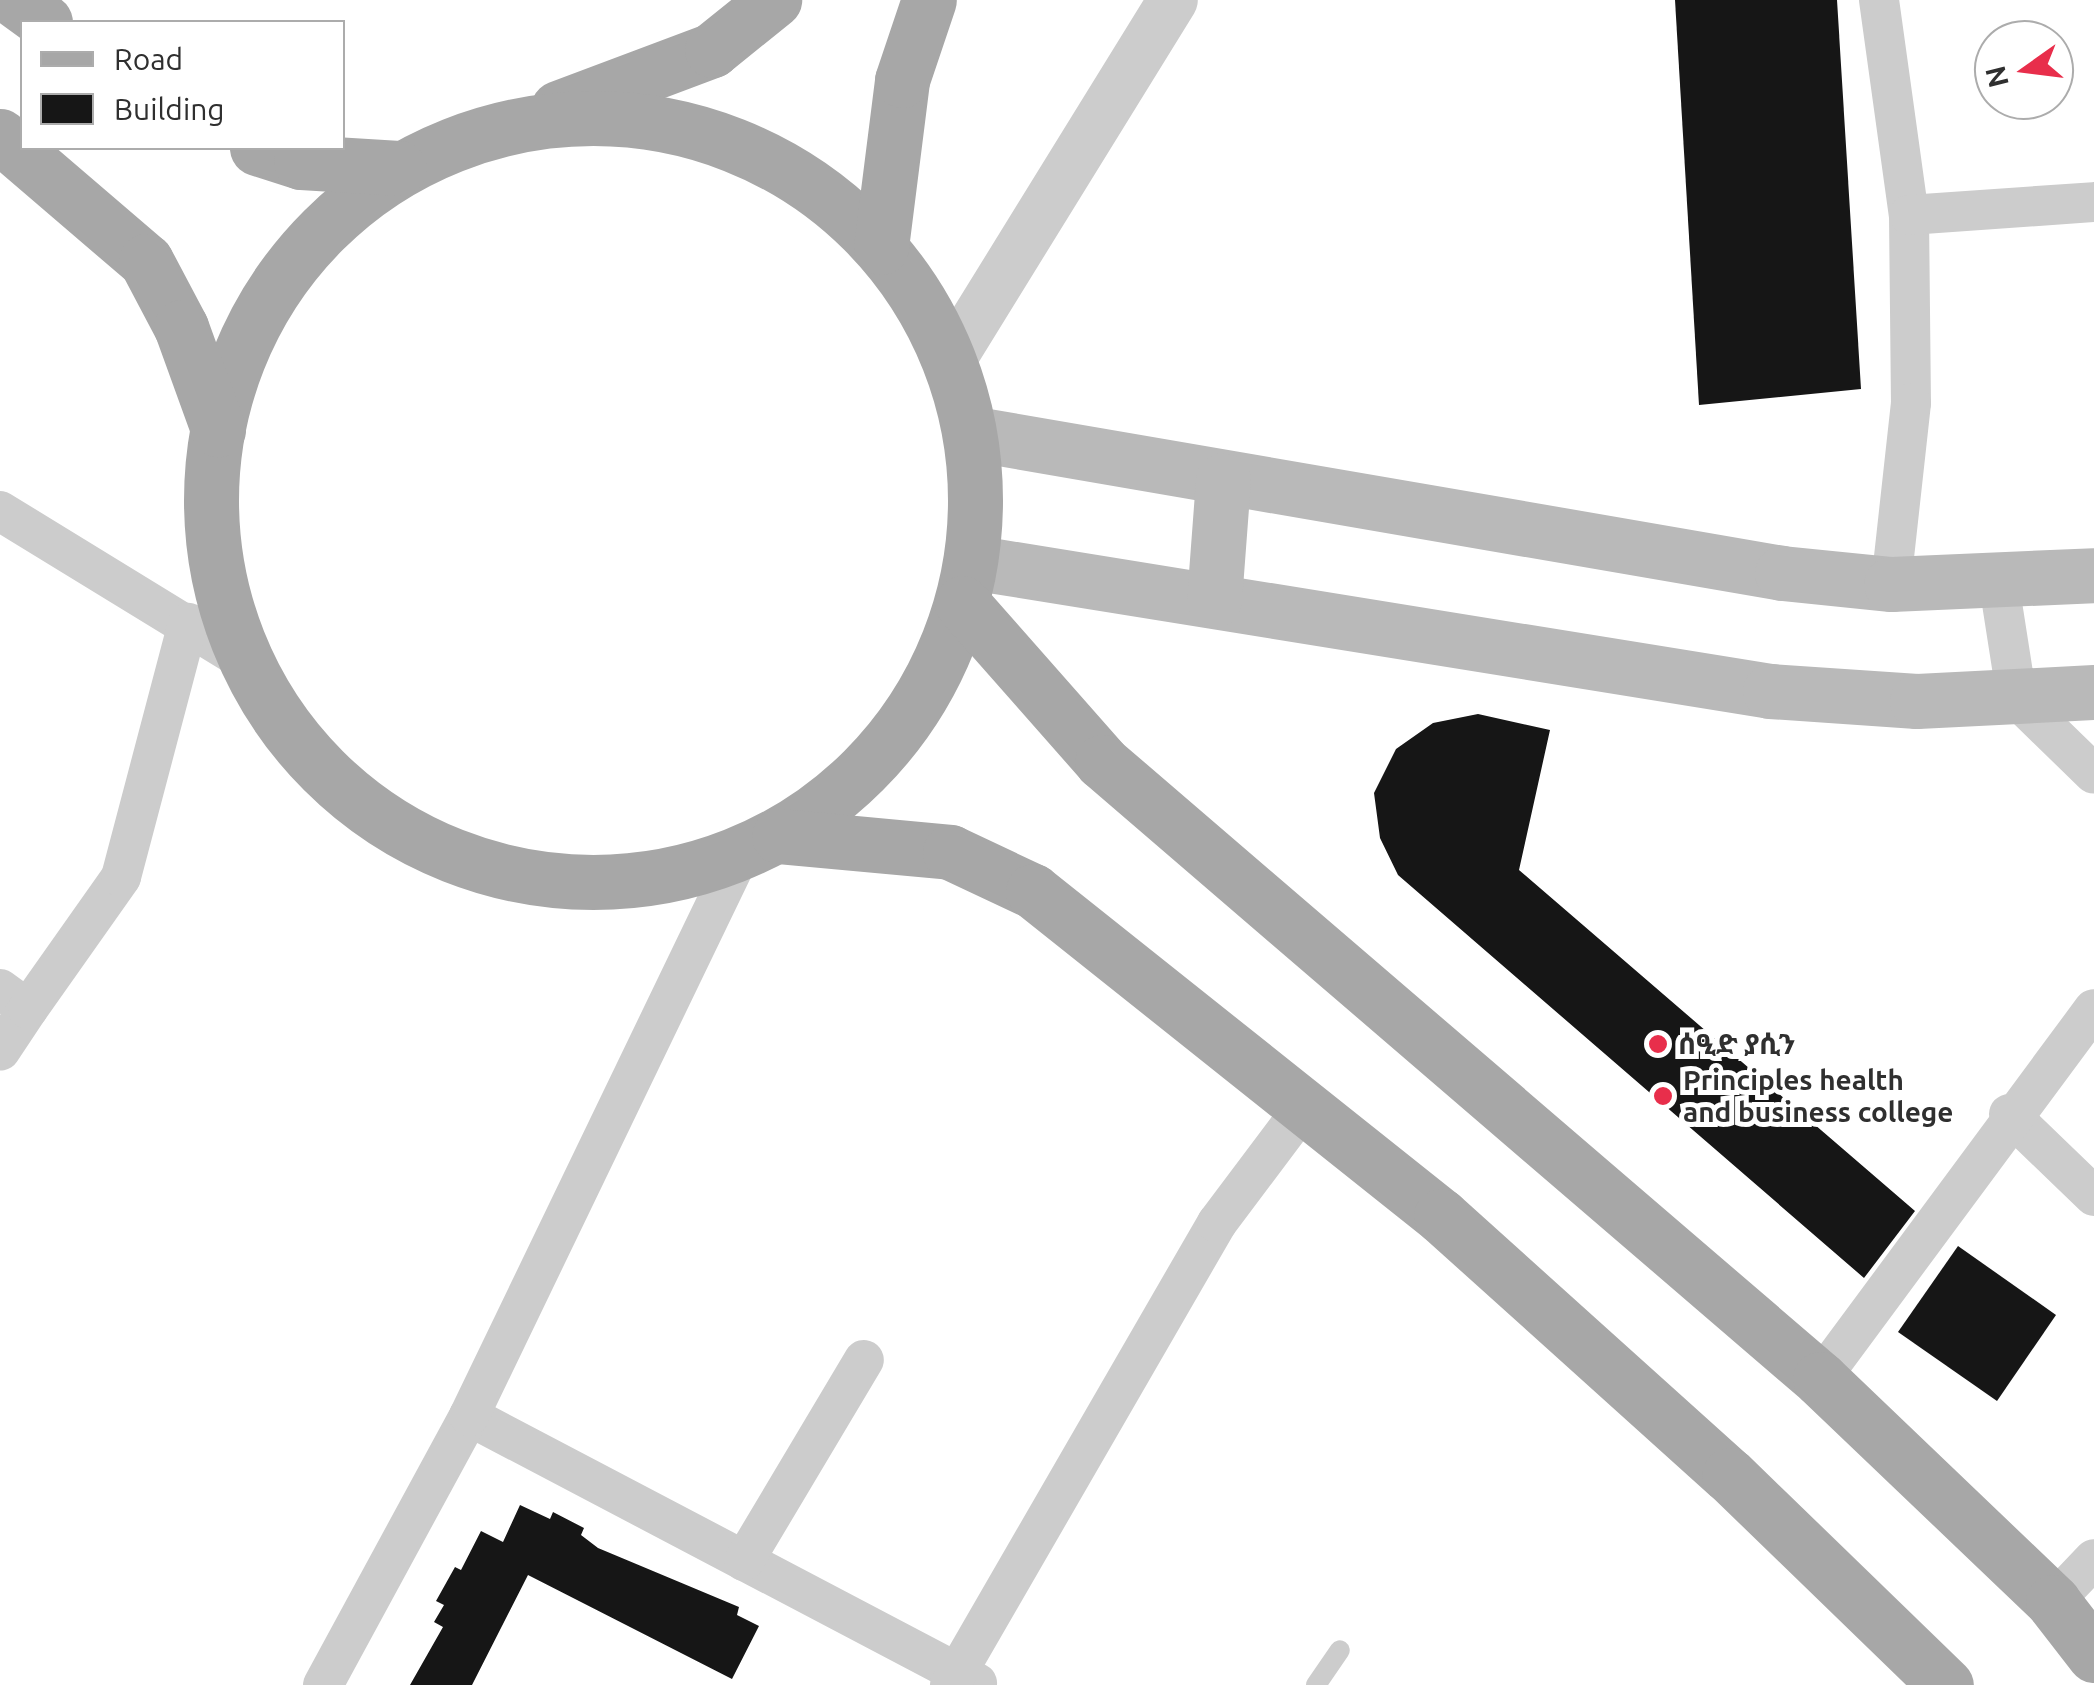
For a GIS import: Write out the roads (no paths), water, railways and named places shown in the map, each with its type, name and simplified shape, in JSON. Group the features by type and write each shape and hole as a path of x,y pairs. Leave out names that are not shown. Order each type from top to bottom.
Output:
{"main road":[{"path":"15,0 42,20"},
{"path":"522,122 654,120 779,163 882,247 950,360 970,433 967,583 923,697 860,776 759,846 670,877 598,884 525,877 455,858 391,824 334,780 285,725 248,663 222,588 211,508 218,429 234,366 290,266 345,206 399,168 712,50 774,0"},
{"path":"882,247 902,80 928,0"},
{"path":"0,136 146,260 181,326 218,429"},
{"path":"263,150 301,162 399,168"},
{"path":"970,433 1224,480 1891,584 1999,584 2094,576"},
{"path":"1214,600 1224,480"},
{"path":"967,583 1214,600 1770,690 2017,699 2094,692"},
{"path":"967,583 1102,762 1820,1379 2053,1602 2094,1654"},
{"path":"759,846 950,852 1032,891 1307,1102 1729,1476 1946,1685"},
{"path":"2080,1685 2094,1671"}],"street":[{"path":"950,360 1173,0"},
{"path":"1879,0 1909,215 1911,403 1891,584"},
{"path":"1909,215 2094,202"},
{"path":"0,511 248,663"},
{"path":"1999,584 2017,699 2094,774"},
{"path":"0,1051 14,999 121,877 188,623"},
{"path":"322,1685 469,1416 759,846"},
{"path":"1820,1379 2009,1114 2094,1008"},
{"path":"469,1416 962,1681 1217,1223 1307,1102"},
{"path":"2009,1114 2094,1196"},
{"path":"744,1561 864,1360"},
{"path":"2053,1602 2094,1559"}],"lane":[{"path":"1316,1685 1340,1650"}],"place":[{"name":"ሰዒድ ያሲን","path":"1658,1044"},
{"name":"Principles health and business college","path":"1663,1096"}]}
